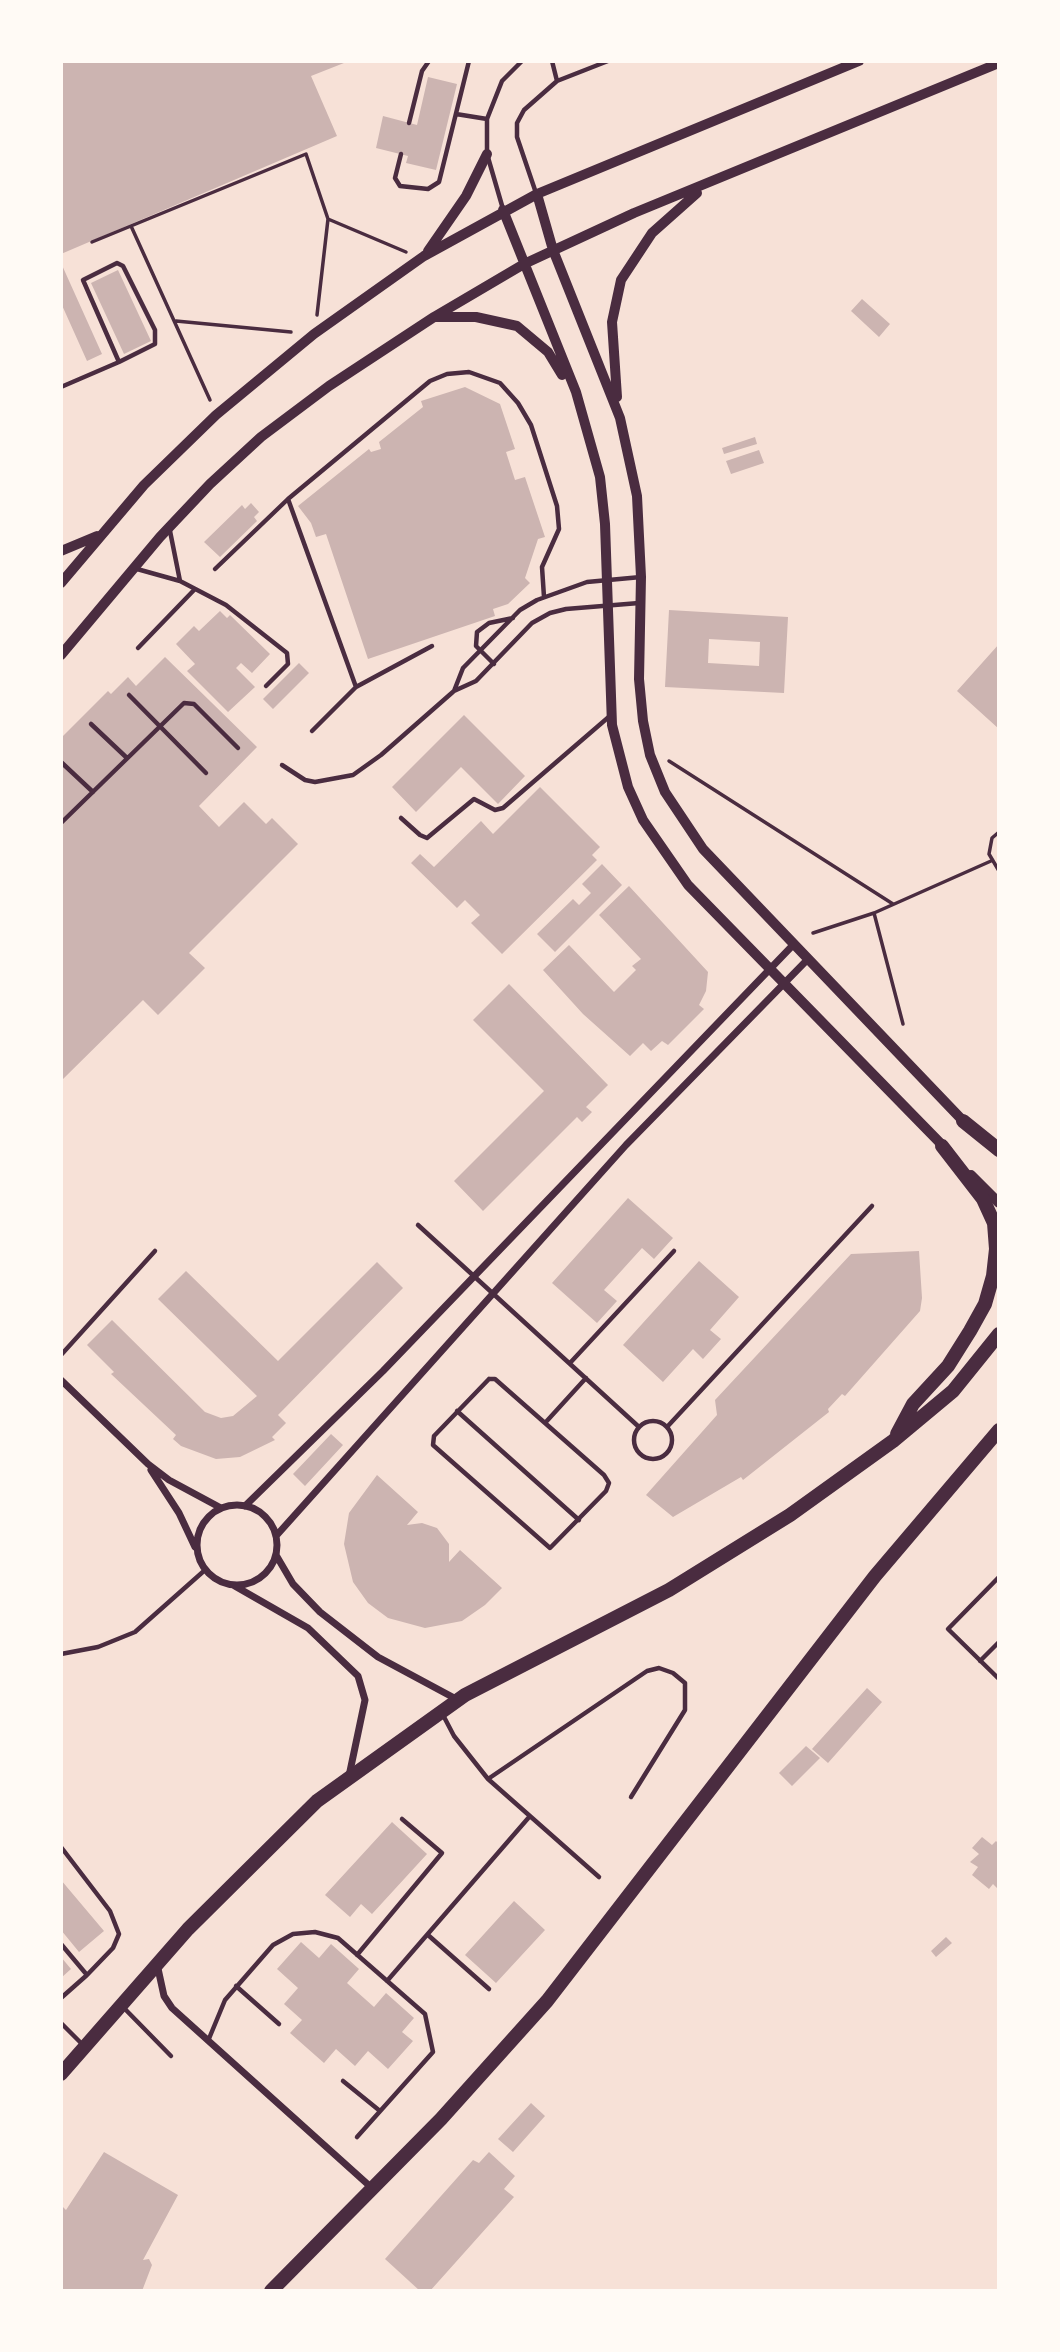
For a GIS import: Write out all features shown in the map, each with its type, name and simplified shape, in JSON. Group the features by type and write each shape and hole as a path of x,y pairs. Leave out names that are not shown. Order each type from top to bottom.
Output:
{"highway":[{"path":"963,1121 999,1150"},
{"path":"893,1441 913,1404 948,1366 970,1331 985,1304 993,1276 996,1249 993,1223 983,1199 942,1146"},
{"path":"61,2074 157,1964 287,1827 349,1776 458,1700 730,1555 893,1441 953,1391 999,1334"},
{"path":"271,2291 373,2189 547,2001 875,1576 999,1430"}],"main road":[{"path":"61,583 144,485 216,415 314,334 422,257 503,210 537,194 859,61"},
{"path":"61,655 210,484 261,438 329,386 434,317 553,250 999,63"},
{"path":"422,257 466,196 487,154"},
{"path":"708,184 652,233 621,280 614,308 612,341 620,418 637,496 641,577 639,679 650,755 665,792 703,849 999,1159"},
{"path":"537,194 553,250 620,418"},
{"path":"503,210 588,428 600,477 607,578 611,715 628,787 643,820 688,885 999,1203"},
{"path":"434,317 492,319 528,333 558,366 588,428"},
{"path":"61,551 102,534"}],"street":[{"path":"245,1506 337,1418 794,944"},
{"path":"276,1536 626,1145 808,959"},
{"path":"61,1380 148,1464 169,1480 222,1508"},
{"path":"148,1464 179,1513 205,1570 213,1578 269,1603 308,1628 361,1680 364,1707 349,1776"},
{"path":"197,1551 199,1530 204,1521 222,1508 245,1506 265,1516 276,1536 276,1555 293,1584 320,1612 378,1657 458,1700"},
{"path":"233,1585 244,1585 262,1576 276,1555"},
{"path":"157,1964 164,1996 172,2008 373,2189"}],"lane":[{"path":"409,123 422,71 429,61"},
{"path":"401,154 397,184 428,189 435,186 441,177 468,61"},
{"path":"503,210 487,154 487,119 502,81 522,61"},
{"path":"552,61 557,81"},
{"path":"537,194 519,144 517,123 524,110 557,81 608,61"},
{"path":"456,114 487,119"},
{"path":"61,387 119,362 155,344 156,338 123,266 117,263 83,280 119,362"},
{"path":"215,569 288,499 430,381 447,374 469,372 500,383 518,403 531,425 557,506 559,529 542,567 544,597"},
{"path":"288,499 356,687"},
{"path":"169,528 180,581"},
{"path":"135,568 180,581 226,605 286,653 288,664 266,686"},
{"path":"454,691 460,672 513,618 544,597 607,578 641,577"},
{"path":"138,648 195,589"},
{"path":"282,765 305,780 315,782 353,775 381,755 454,691 476,681 532,623 550,613 641,603"},
{"path":"494,664 480,652 474,641 477,632 489,623 513,618"},
{"path":"312,731 356,687 432,646"},
{"path":"129,695 206,773"},
{"path":"61,823 184,704 194,704 238,748"},
{"path":"401,818 427,838 474,799 495,810 503,808 611,715"},
{"path":"91,724 127,758"},
{"path":"61,762 93,792"},
{"path":"667,1427 872,1206"},
{"path":"418,1225 639,1427"},
{"path":"61,1355 155,1251"},
{"path":"570,1363 674,1251"},
{"path":"545,1423 586,1378"},
{"path":"495,1379 545,1423 604,1475 609,1483 606,1491 579,1520 548,1548 433,1445 434,1436 482,1383 495,1379"},
{"path":"457,1411 579,1520"},
{"path":"654,1421 667,1427 672,1440 667,1453 653,1459 640,1453 634,1439 639,1427 654,1421"},
{"path":"61,1654 99,1647 135,1632 205,1570"},
{"path":"999,1577 948,1629 999,1679"},
{"path":"980,1661 999,1642"},
{"path":"488,1779 647,1671 659,1668 673,1673 685,1683 685,1710 631,1797"},
{"path":"441,1712 454,1737 488,1779 599,1877"},
{"path":"387,1981 530,1816"},
{"path":"357,1955 442,1853 402,1819"},
{"path":"61,1847 110,1911 119,1934 113,1948 61,1998"},
{"path":"207,2041 225,2000 273,1945 293,1934 315,1932 338,1938 425,2014 433,2052 357,2137"},
{"path":"428,1935 489,1989"},
{"path":"61,1944 87,1975"},
{"path":"236,1986 279,2024"},
{"path":"121,2005 171,2056"},
{"path":"61,2023 85,2047"},
{"path":"343,2081 380,2111"}],"path":[{"path":"92,242 306,154 328,219 314,334 176,321"},
{"path":"328,219 422,257"},
{"path":"131,226 216,415"},
{"path":"669,761 893,904"},
{"path":"998,832 989,846 991,861 999,871"},
{"path":"813,933 874,913 991,861"},
{"path":"874,913 903,1024"}],"building":[{"path":"61,61 349,61 311,76 337,136 61,254"},
{"path":"428,77 457,84 436,170 406,163 408,156 376,148 383,116 417,125"},
{"path":"61,263 102,354 87,361 61,303"},
{"path":"118,270 151,341 124,354 91,283"},
{"path":"862,299 890,324 879,337 851,311"},
{"path":"465,387 500,404 515,449 506,452 515,480 525,477 545,537 538,539 525,578 530,583 508,604 493,609 495,616 368,659 326,534 316,537 311,523 298,506 369,449 371,452 381,449 379,442 423,407 421,401"},
{"path":"755,437 757,444 724,454 722,448"},
{"path":"759,450 764,463 731,474 726,461"},
{"path":"251,503 259,512 254,517 257,521 220,557 204,542 242,505 245,509"},
{"path":"669,610 788,617 784,693 665,687","holes":["709,639 760,642 759,666 708,663"]},
{"path":"220,611 227,618 230,615 270,654 252,673 241,663 236,668 255,687 228,712 187,671 195,664 176,644 194,626 199,631"},
{"path":"999,644 999,729 957,691"},
{"path":"165,657 257,747 199,806 219,827 244,802 266,824 272,818 298,844 189,953 205,968 158,1015 143,1000 61,1081 61,738 108,691 111,694 128,677 136,686"},
{"path":"299,663 309,673 273,709 263,699"},
{"path":"464,715 525,776 498,804 461,767 416,812 392,787"},
{"path":"540,787 600,847 592,855 597,860 502,954 471,923 480,915 465,900 457,908 411,863 420,854 434,867 481,821 493,834"},
{"path":"602,864 622,885 555,952 537,934 573,899 579,905 591,893 582,884"},
{"path":"629,886 708,972 706,991 699,1005 704,1009 668,1045 662,1041 651,1051 643,1043 630,1056 583,1014 543,970 569,945 614,992 636,970 632,966 641,959 599,915"},
{"path":"509,984 608,1085 586,1107 592,1112 582,1122 577,1117 483,1211 454,1181 544,1091 473,1020"},
{"path":"628,1198 673,1238 654,1259 642,1248 604,1290 617,1301 597,1323 552,1283"},
{"path":"919,1251 922,1298 920,1311 845,1396 842,1394 828,1409 829,1412 743,1480 741,1477 673,1517 646,1495 717,1415 715,1400 851,1254"},
{"path":"699,1261 739,1297 710,1330 721,1339 703,1359 693,1349 663,1382 623,1345"},
{"path":"377,1262 403,1288 278,1415 286,1423 272,1437 275,1440 240,1457 216,1459 181,1446 173,1439 176,1435 111,1374 114,1372 87,1345 112,1320 205,1412 221,1418 233,1416 257,1396 158,1299 186,1271 278,1361"},
{"path":"331,1434 343,1445 305,1486 293,1474"},
{"path":"377,1475 418,1512 407,1525 422,1523 437,1528 449,1544 449,1562 460,1550 502,1588 485,1605 462,1621 425,1628 388,1618 368,1603 353,1582 344,1544 349,1513"},
{"path":"867,1688 882,1702 828,1763 812,1749"},
{"path":"806,1746 820,1758 792,1786 779,1773"},
{"path":"392,1822 427,1854 372,1914 361,1904 350,1917 325,1895"},
{"path":"982,1837 992,1845 996,1841 999,1844 999,1890 993,1884 989,1889 972,1875 978,1867 970,1862 979,1854 972,1848"},
{"path":"61,1880 104,1931 79,1952 61,1930"},
{"path":"514,1901 545,1930 496,1983 465,1955"},
{"path":"946,1937 952,1943 936,1957 931,1951"},
{"path":"301,1942 319,1958 331,1944 359,1969 347,1983 374,2007 386,1993 414,2018 402,2032 413,2041 388,2069 368,2051 355,2066 336,2049 324,2063 290,2033 302,2020 284,2004 298,1988 277,1969"},
{"path":"61,1957 71,1969 61,1978"},
{"path":"531,2103 545,2116 513,2152 498,2139"},
{"path":"104,2152 178,2195 143,2260 149,2259 152,2265 142,2291 61,2291 61,2205 66,2210"},
{"path":"489,2152 515,2176 504,2189 514,2197 430,2291 420,2291 385,2259 473,2160 479,2163"}]}
